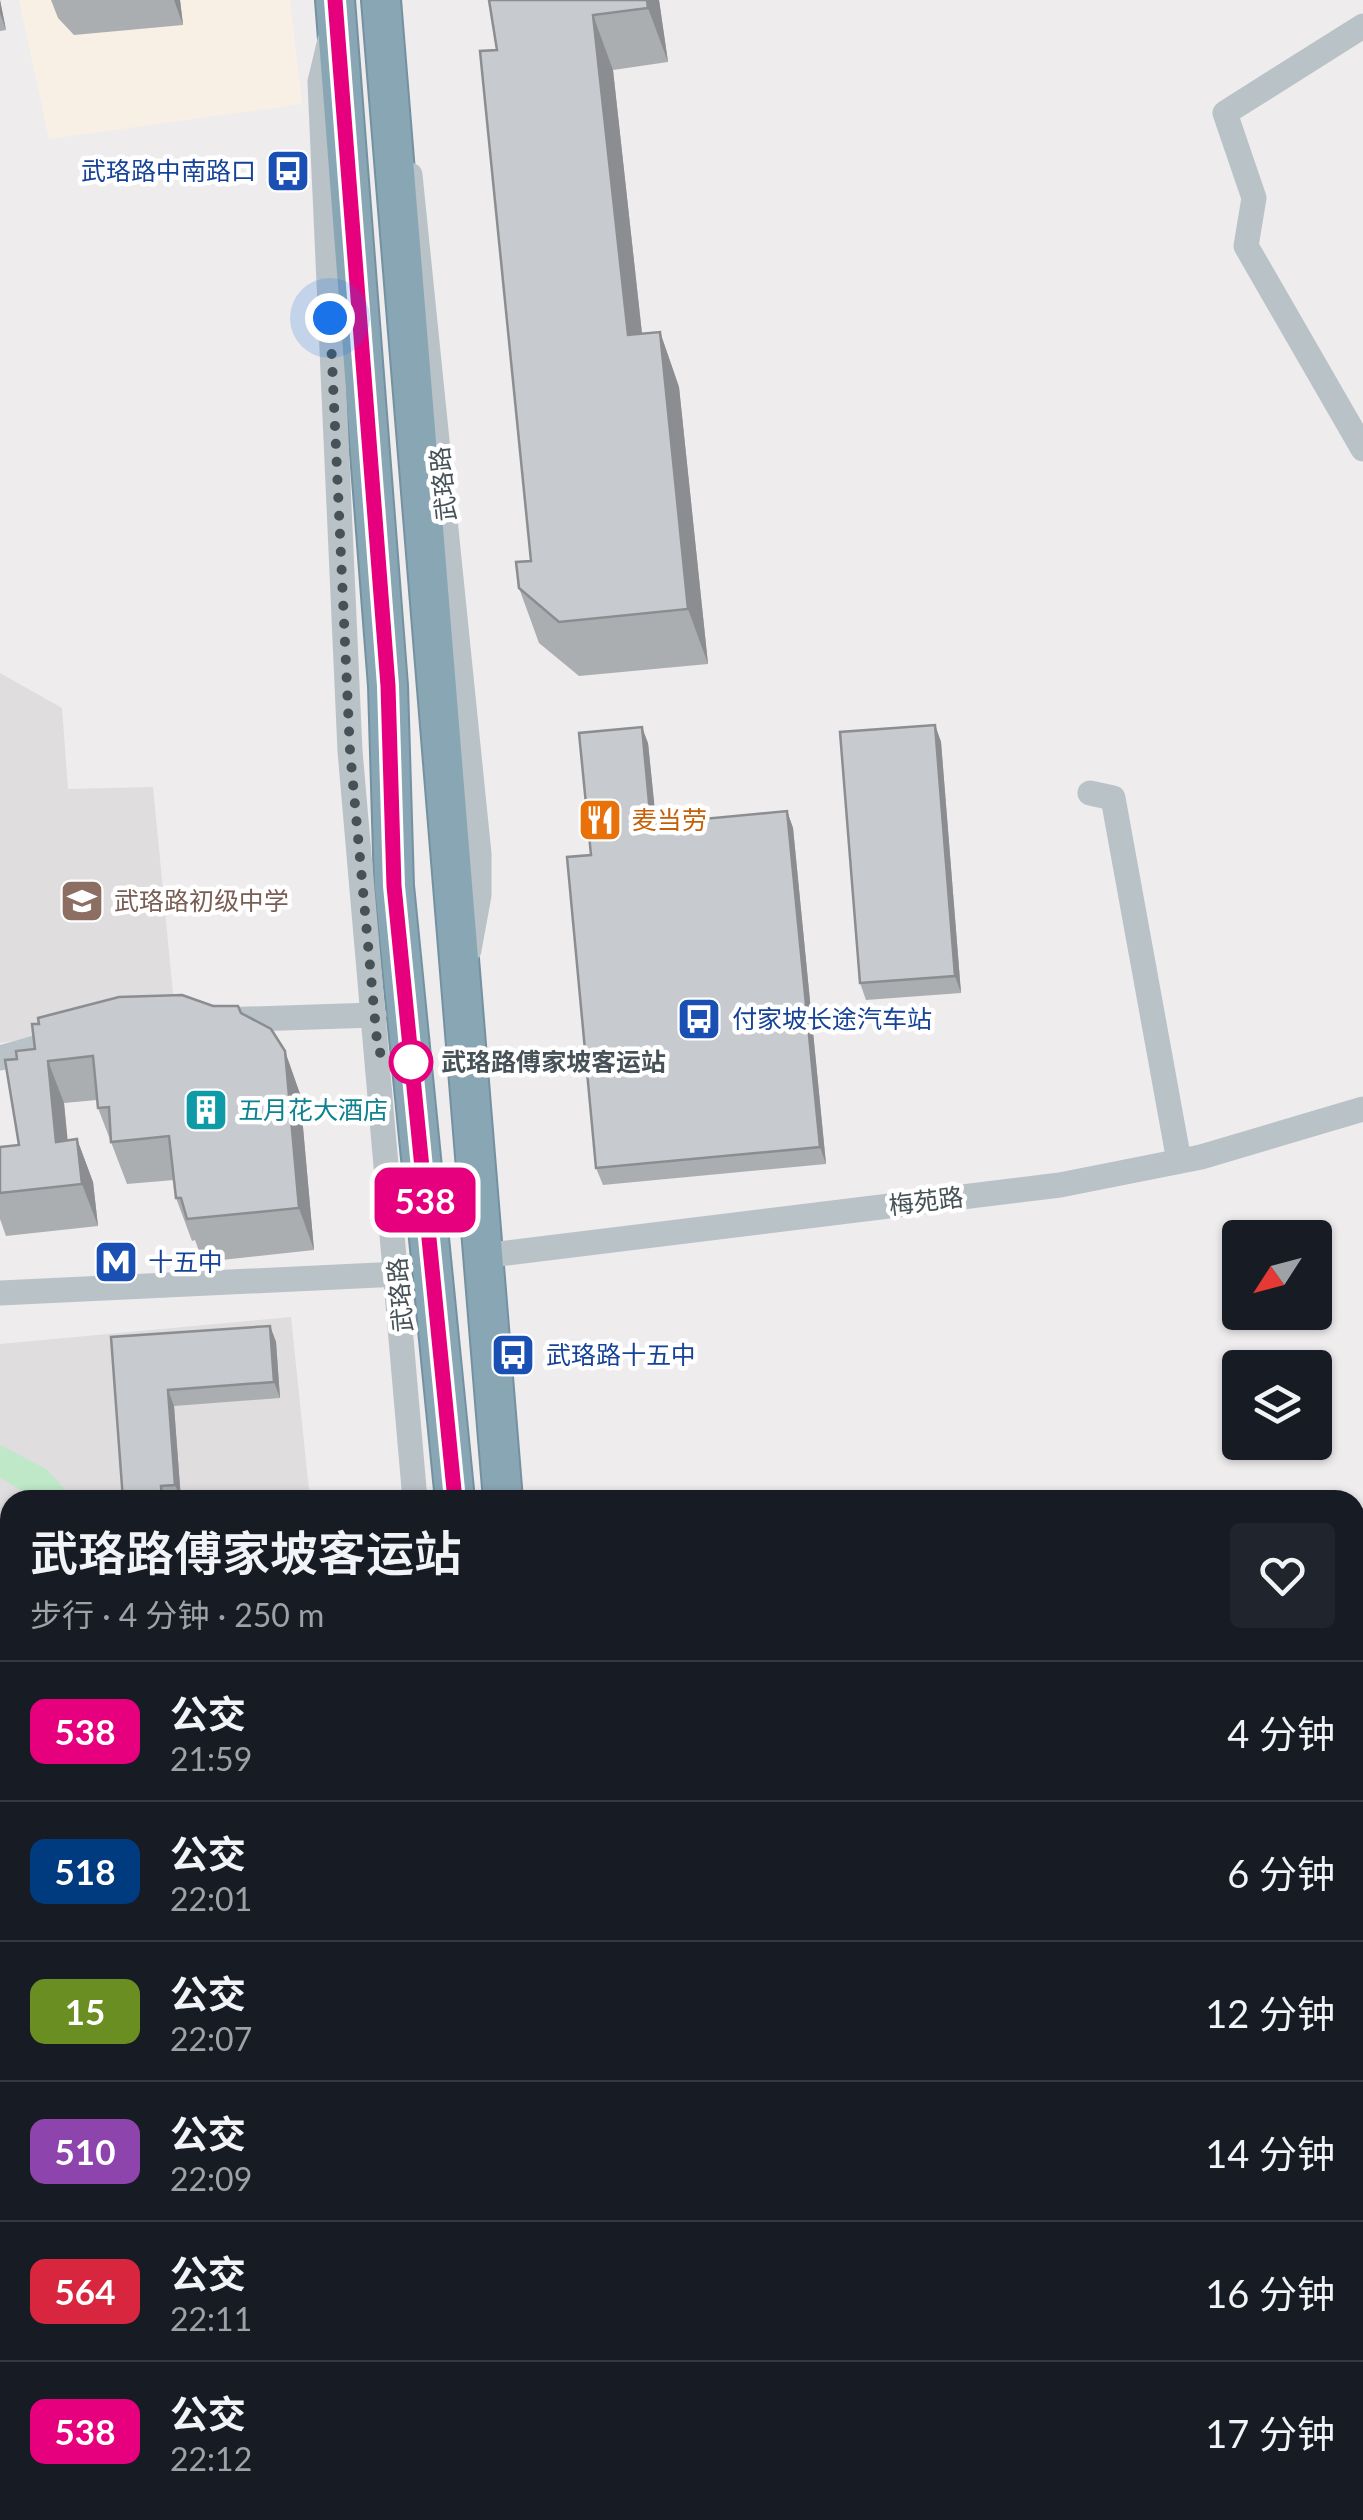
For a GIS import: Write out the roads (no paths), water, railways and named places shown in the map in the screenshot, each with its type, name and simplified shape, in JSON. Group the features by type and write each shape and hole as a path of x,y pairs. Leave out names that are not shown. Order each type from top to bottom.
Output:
{"highway":[{"name":"武珞路","path":"380,0 502,1490"},
{"name":"武珞路","path":"336,8 388,686 394,886 454,1490"}],"street":[{"name":"武珞路","path":"336,8 320,82 350,751 415,1490"},
{"path":"1363,26 1225,114 1254,198 1246,246 1363,449"},
{"path":"1090,793 1113,798 1179,1161"},
{"path":"188,1021 374,1015"},
{"path":"0,1058 87,1033"},
{"name":"梅苑路","path":"482,1256 1060,1185 1179,1161 1318,1126 1363,1109"},
{"path":"0,1293 398,1274"}],"place":[{"name":"武珞路中南路口","path":"288,171"},
{"name":"麦当劳","path":"600,820"},
{"name":"武珞路初级中学","path":"82,901"},
{"name":"付家坡长途汽车站","path":"699,1019"},
{"name":"武珞路傅家坡客运站","path":"411,1062"},
{"name":"五月花大酒店","path":"206,1110"},
{"name":"十五中","path":"116,1262"},
{"name":"武珞路十五中","path":"513,1355"}]}
